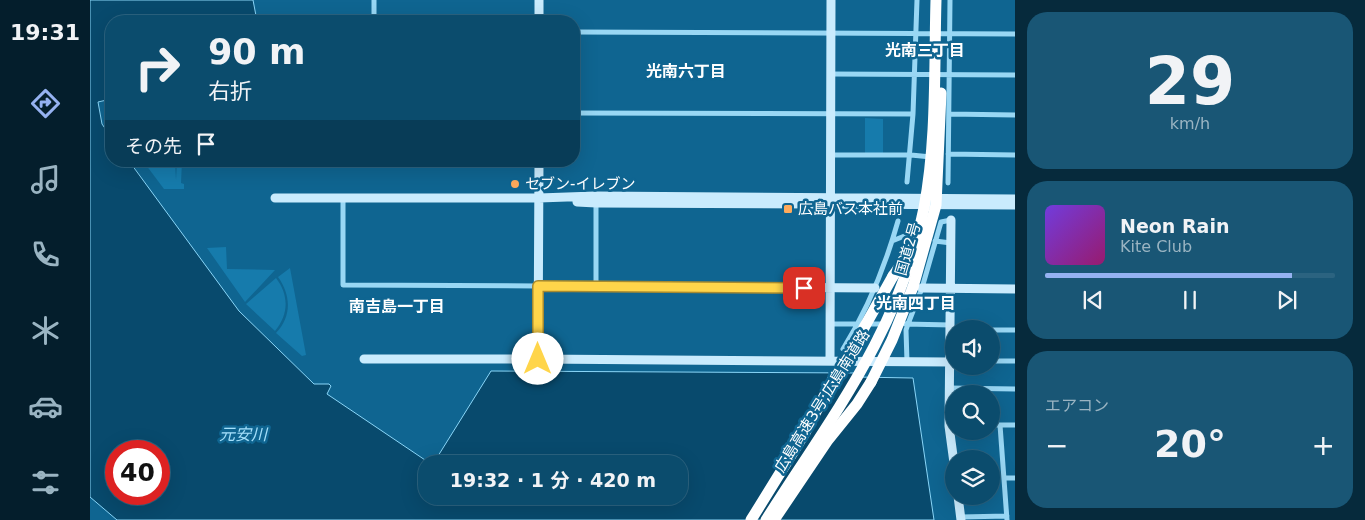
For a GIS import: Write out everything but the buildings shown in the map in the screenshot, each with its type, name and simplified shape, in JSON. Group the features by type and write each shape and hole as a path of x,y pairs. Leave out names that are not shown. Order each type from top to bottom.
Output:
{"highway":[{"name":"広島高速3号;広島南道路","path":"766,520 863,369 891,313 909,267 924,208 930,167 936,0"},
{"name":"国道2号","path":"774,520 828,440 857,404 871,382 918,287 928,227 936,201 942,0"},
{"name":"国道2号","path":"751,520 806,431 833,379 893,276 928,227"}],"street":[{"path":"374,0 374,15"},
{"path":"539,0 539,15"},
{"path":"830,361 831,0"},
{"path":"907,182 913,114 917,0"},
{"path":"948,183 950,0"},
{"path":"580,32 1015,34"},
{"path":"830,74 1015,75"},
{"path":"580,113 913,114"},
{"path":"949,114 1015,115"},
{"path":"830,155 926,155 934,158 938,165 948,154 1015,155"},
{"path":"538,359 539,167"},
{"path":"275,198 539,198 595,196 830,201"},
{"path":"343,198 343,285 875,288"},
{"path":"539,198 596,203 1015,199"},
{"path":"936,201 1015,205"},
{"path":"596,203 596,287"},
{"path":"907,362 906,330 918,287 941,222 951,220 952,320"},
{"path":"843,350 858,325 882,274 898,221"},
{"path":"892,242 928,227 936,238 951,243"},
{"path":"918,287 1015,289"},
{"path":"830,324 908,324 945,327"},
{"path":"1000,330 1015,330"},
{"path":"364,359 945,361"},
{"path":"1000,361 1015,361"},
{"path":"1000,389 1015,389"},
{"path":"1007,518 1000,425 1015,426"},
{"path":"1004,478 1015,478"},
{"path":"959,505 961,518 1015,518"}],"shaded area":[{"path":"865,118 883,119 883,154 865,154"},
{"path":"148,167 175,167 176,180 177,167 182,167 181,183 184,184 184,189 164,189"},
{"path":"226,247 227,269 275,270 245,302 207,248"},
{"path":"290,268 306,355 302,356 276,333 285,320 288,305 285,291 278,277"},
{"path":"276,278 283,291 286,304 283,318 275,331 246,304"}],"water":[{"name":"元安川","path":"90,0 253,0 256,15 105,15 105,100 98,102 102,124 105,128 105,167 133,167 239,311 314,384 329,384 331,386 327,394 418,455 418,505 688,505 688,455 439,455 491,371 856,373 856,377 913,378 934,520 117,520 90,497"}],"place":[{"name":"セブン-イレブン","path":"515,184"},
{"name":"広島バス本社前","path":"788,209"}],"district":[{"name":"光南三丁目","path":"925,50"},
{"name":"光南六丁目","path":"686,71"},
{"name":"光南四丁目","path":"916,303"},
{"name":"南吉島一丁目","path":"397,306"}],"route":[{"path":"538,359 538,286 804,288"}]}
